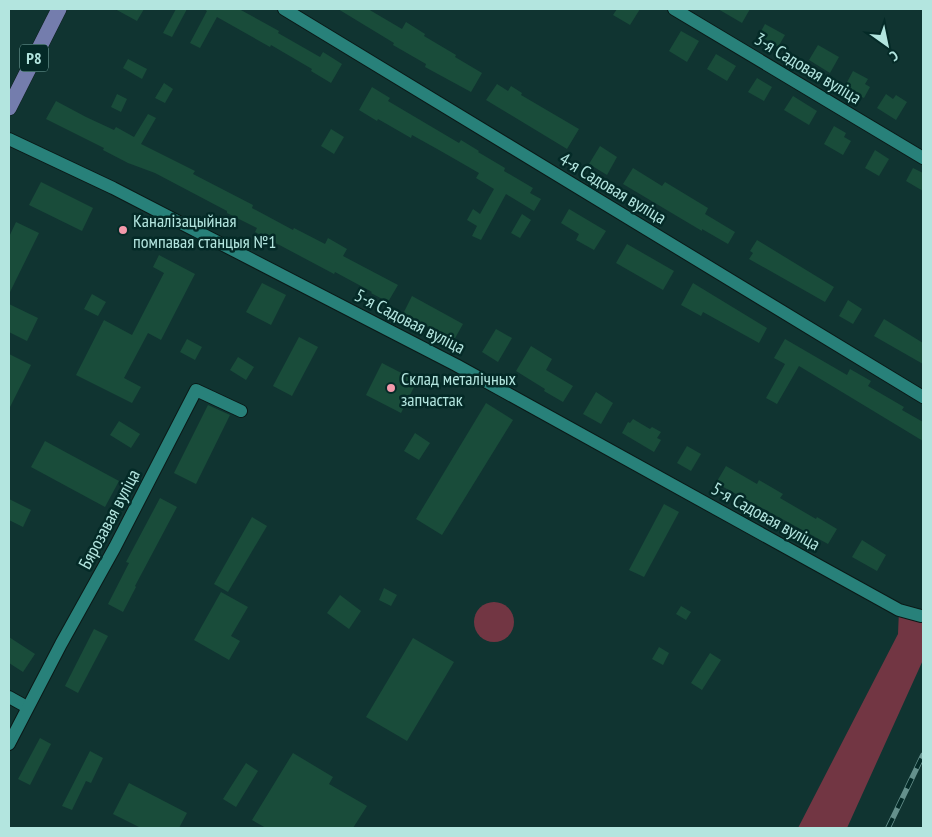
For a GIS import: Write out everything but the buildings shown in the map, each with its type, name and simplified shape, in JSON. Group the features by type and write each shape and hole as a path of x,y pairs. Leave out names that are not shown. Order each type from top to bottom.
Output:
{"main road":[{"name":"Р8","path":"9,108 59,9"}],"street":[{"name":"4-я Садовая вуліца","path":"284,9 923,397"},
{"name":"3-я Садовая вуліца","path":"674,9 923,158"},
{"name":"5-я Садовая вуліца","path":"9,139 113,188 456,364 899,610 922,616"},
{"name":"Бярозавая вуліца","path":"9,744 27,707 116,547 196,390 241,411"},
{"path":"9,697 27,707"}],"shaded area":[{"path":"494,602 508,608 514,622 508,636 494,642 480,636 474,622 480,608"},
{"path":"899,610 923,618 923,660 847,828 798,828 898,634"}],"railway":[{"path":"888,828 923,755"}],"place":[{"name":"Каналізацыйная помпавая станцыя №1","path":"123,230"},
{"name":"Склад металічных запчастак","path":"391,388"}]}
